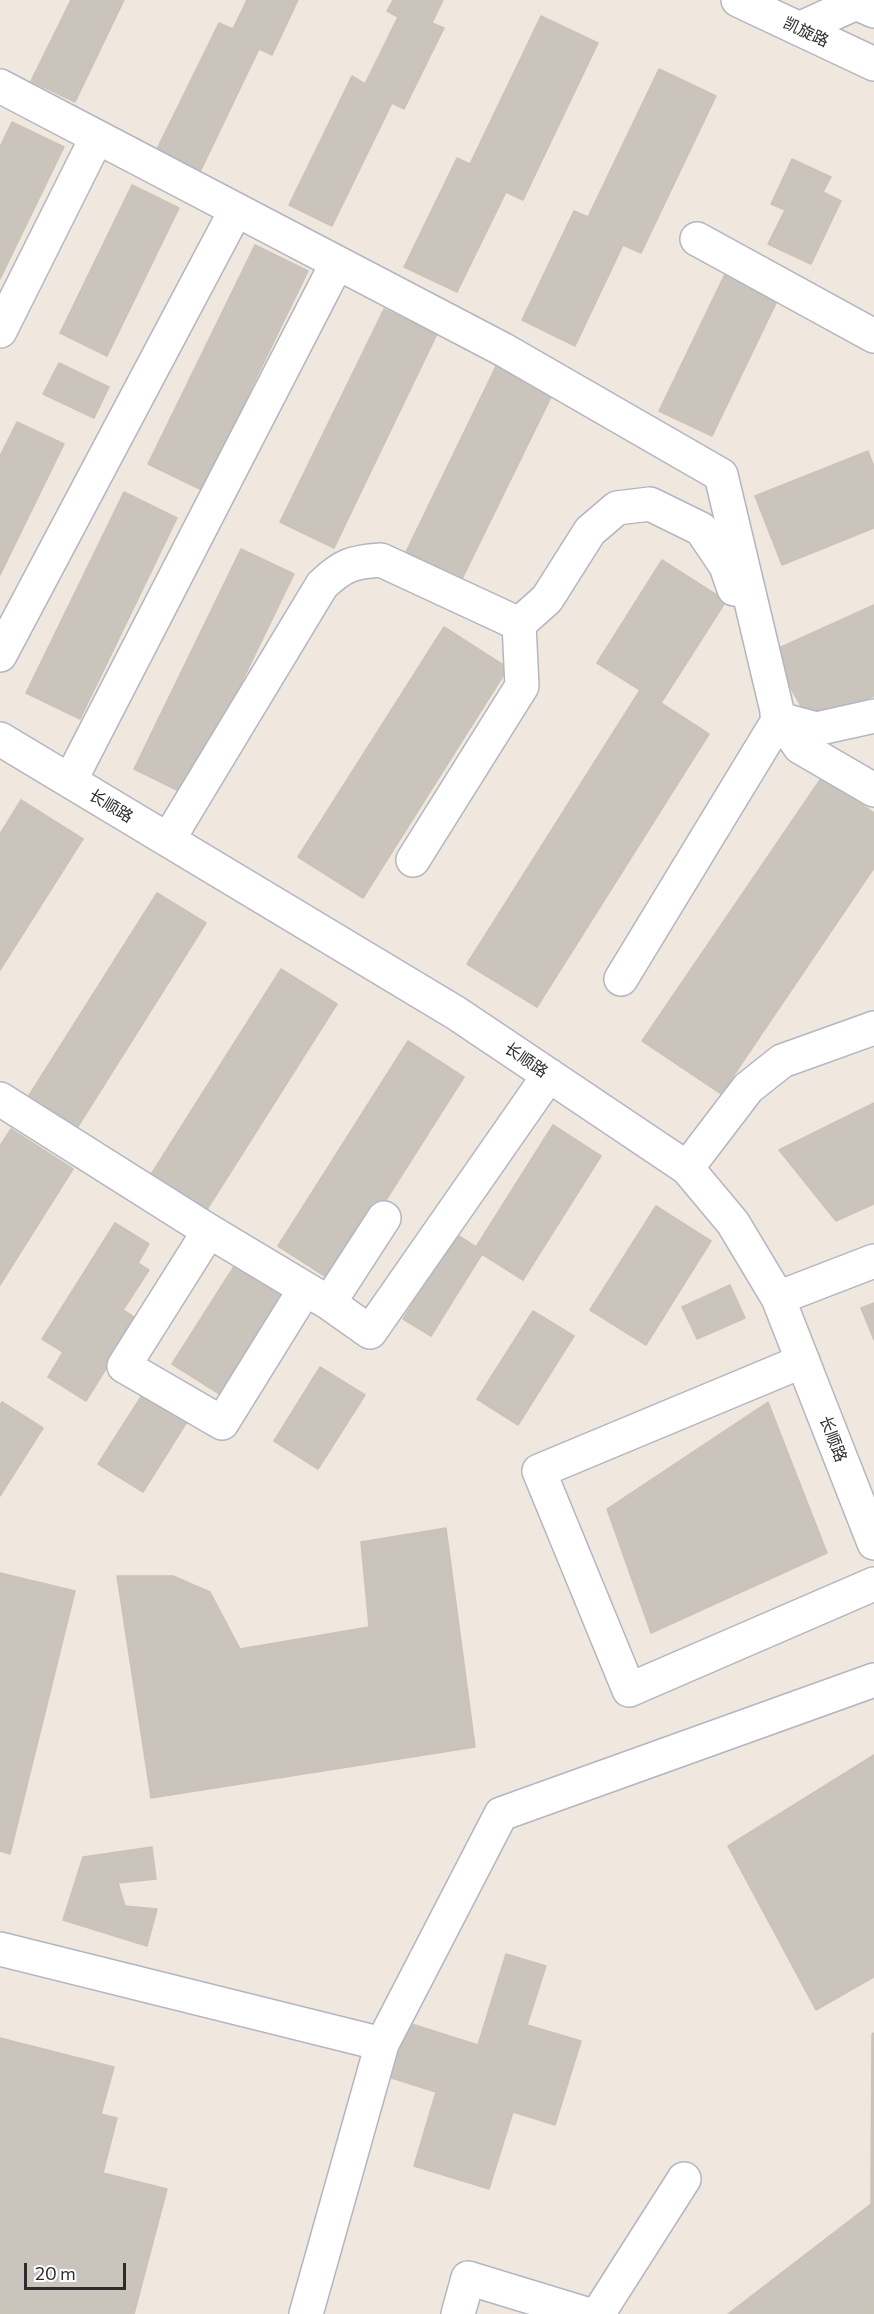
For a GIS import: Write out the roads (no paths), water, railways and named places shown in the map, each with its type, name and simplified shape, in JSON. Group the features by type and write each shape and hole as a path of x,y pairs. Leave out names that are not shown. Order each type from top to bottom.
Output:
{"street":[{"name":"凯旋路","path":"738,0 874,64"},
{"path":"800,29 856,3 874,11"},
{"path":"0,86 504,350 721,475 779,718 621,979"},
{"path":"0,331 97,137"},
{"path":"0,655 236,210"},
{"path":"696,239 874,336"},
{"path":"70,782 337,263"},
{"path":"519,624 547,599 590,531 617,508 650,504 701,529 726,566 779,718 800,747 874,790"},
{"path":"168,840 322,585 336,572 356,562 381,560 519,624"},
{"path":"413,860 522,686 519,624"},
{"path":"779,718 816,729 874,716"},
{"name":"长顺路","path":"0,739 456,1013 687,1168 733,1223 778,1298 874,1543"},
{"path":"687,1168 748,1088 782,1061 874,1028"},
{"path":"0,1099 317,1296 370,1332 549,1075"},
{"path":"209,1231 124,1366 222,1422 317,1296 384,1218"},
{"path":"778,1298 874,1261"},
{"path":"803,1361 539,1471 629,1690 874,1584"},
{"path":"306,2314 382,2044 501,1814 874,1680"},
{"path":"0,1949 382,2044"},
{"path":"598,2314 684,2179"},
{"path":"458,2314 468,2278 586,2314"}]}
